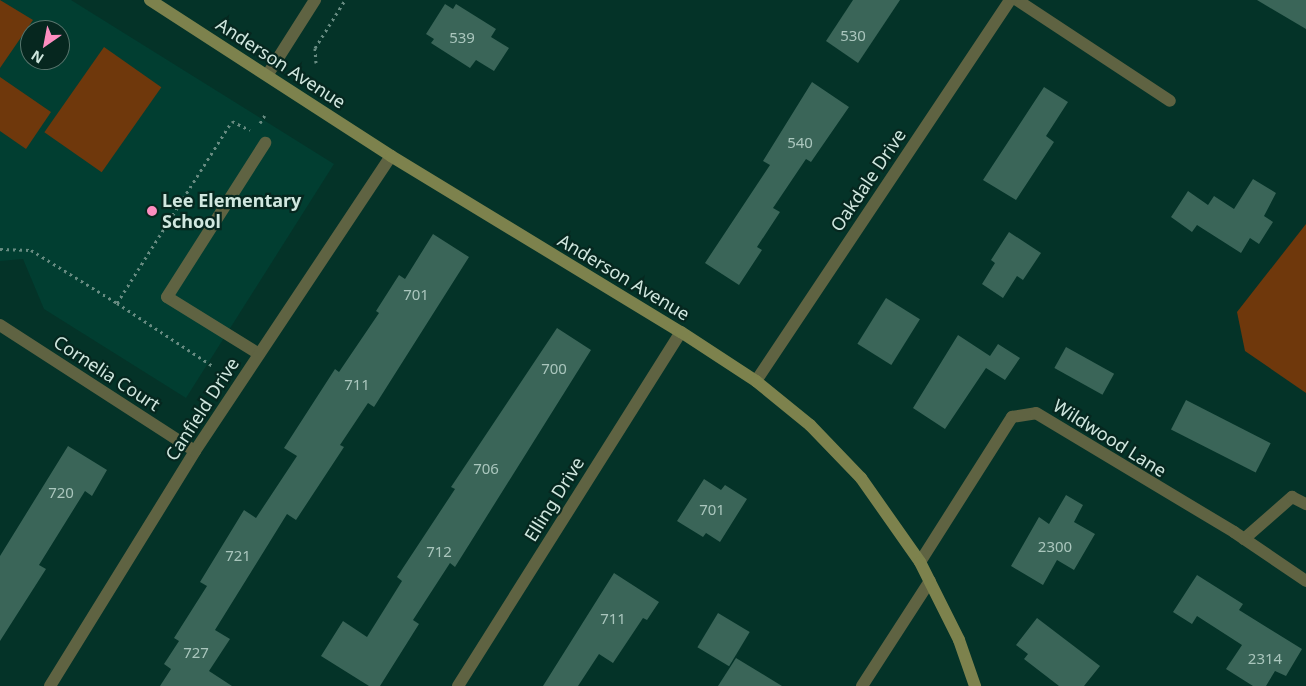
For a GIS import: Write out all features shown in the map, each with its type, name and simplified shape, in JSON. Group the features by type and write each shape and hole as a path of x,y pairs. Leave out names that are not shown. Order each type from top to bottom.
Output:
{"main road":[{"name":"Anderson Avenue","path":"150,0 268,74 391,156 681,332 756,381 810,425 861,478 920,562 959,640 975,686"}],"street":[{"path":"268,74 315,0"},
{"name":"Oakdale Drive","path":"756,381 1010,0"},
{"path":"1017,0 1170,101"},
{"path":"259,354 167,297 265,143"},
{"name":"Canfield Drive","path":"50,686 195,451 391,156"},
{"name":"Cornelia Court","path":"0,325 195,451"},
{"name":"Elling Drive","path":"458,686 681,332"},
{"name":"Wildwood Lane","path":"920,562 1012,417 1036,413 1244,539 1306,581"},
{"path":"1244,539 1292,497 1306,504"},
{"path":"862,686 930,581"}],"path":[{"path":"316,63 315,48 345,0"},
{"path":"258,127 265,115"},
{"path":"117,302 232,121 254,133"},
{"path":"0,249 31,250 117,302 214,367"}],"shaded area":[{"name":"Lee Elementary School","path":"0,0 71,0 334,164 186,398 44,309 23,259 0,261"},
{"path":"0,0 33,20 20,20 20,39 0,68"},
{"path":"104,47 161,87 102,172 44,132"},
{"path":"0,77 51,112 26,149 0,131"},
{"path":"1306,224 1306,393 1245,351 1237,312"}],"building":[{"path":"853,0 900,0 858,63 826,41"},
{"path":"1257,0 1306,0 1306,29"},
{"path":"445,4 453,9 456,4 496,29 491,37 509,48 494,71 476,60 470,68 431,43 434,39 426,34"},
{"path":"812,82 849,107 811,162 806,159 773,208 780,212 757,247 762,250 739,285 705,263 770,165 763,161"},
{"path":"1044,87 1068,102 1046,136 1054,142 1016,200 983,180"},
{"path":"1253,179 1276,193 1264,216 1273,222 1259,244 1250,238 1241,253 1197,225 1192,232 1171,217 1188,191 1208,205 1214,196 1234,209"},
{"path":"1009,232 1041,253 1023,280 1017,276 1003,298 982,284 995,263 991,260"},
{"path":"433,234 469,257 374,407 368,403 340,445 344,447 296,520 287,514 215,630 230,639 209,671 232,686 160,686 171,669 164,664 179,641 174,638 207,586 200,582 244,510 256,518 297,456 284,448 335,369 339,372 379,313 376,311 399,275 405,279"},
{"path":"886,298 920,319 891,365 857,344"},
{"path":"557,328 591,350 455,567 450,563 413,620 419,624 380,686 369,686 321,656 343,621 367,637 402,581 397,577 455,489 451,487"},
{"path":"958,335 990,356 998,344 1020,358 1005,380 986,368 945,429 913,408"},
{"path":"1066,347 1114,374 1102,395 1054,368"},
{"path":"1186,400 1271,443 1256,473 1171,429"},
{"path":"68,446 107,470 92,496 85,491 39,565 46,569 0,641 0,556"},
{"path":"704,479 721,490 725,485 747,499 720,542 706,533 703,537 677,521"},
{"path":"1066,495 1083,505 1074,522 1095,534 1074,570 1057,560 1043,585 1011,566 1039,517 1049,524"},
{"path":"614,573 659,602 647,620 643,618 613,663 599,654 578,686 543,686"},
{"path":"1197,575 1243,604 1239,610 1302,649 1286,676 1275,671 1266,686 1253,686 1226,669 1242,645 1197,616 1192,624 1173,612"},
{"path":"718,613 750,632 729,666 697,647"},
{"path":"1037,618 1100,666 1084,686 1059,686 1024,659 1028,654 1016,645"},
{"path":"736,658 782,686 718,686"}],"place":[{"name":"Lee Elementary School","path":"152,211"}]}
